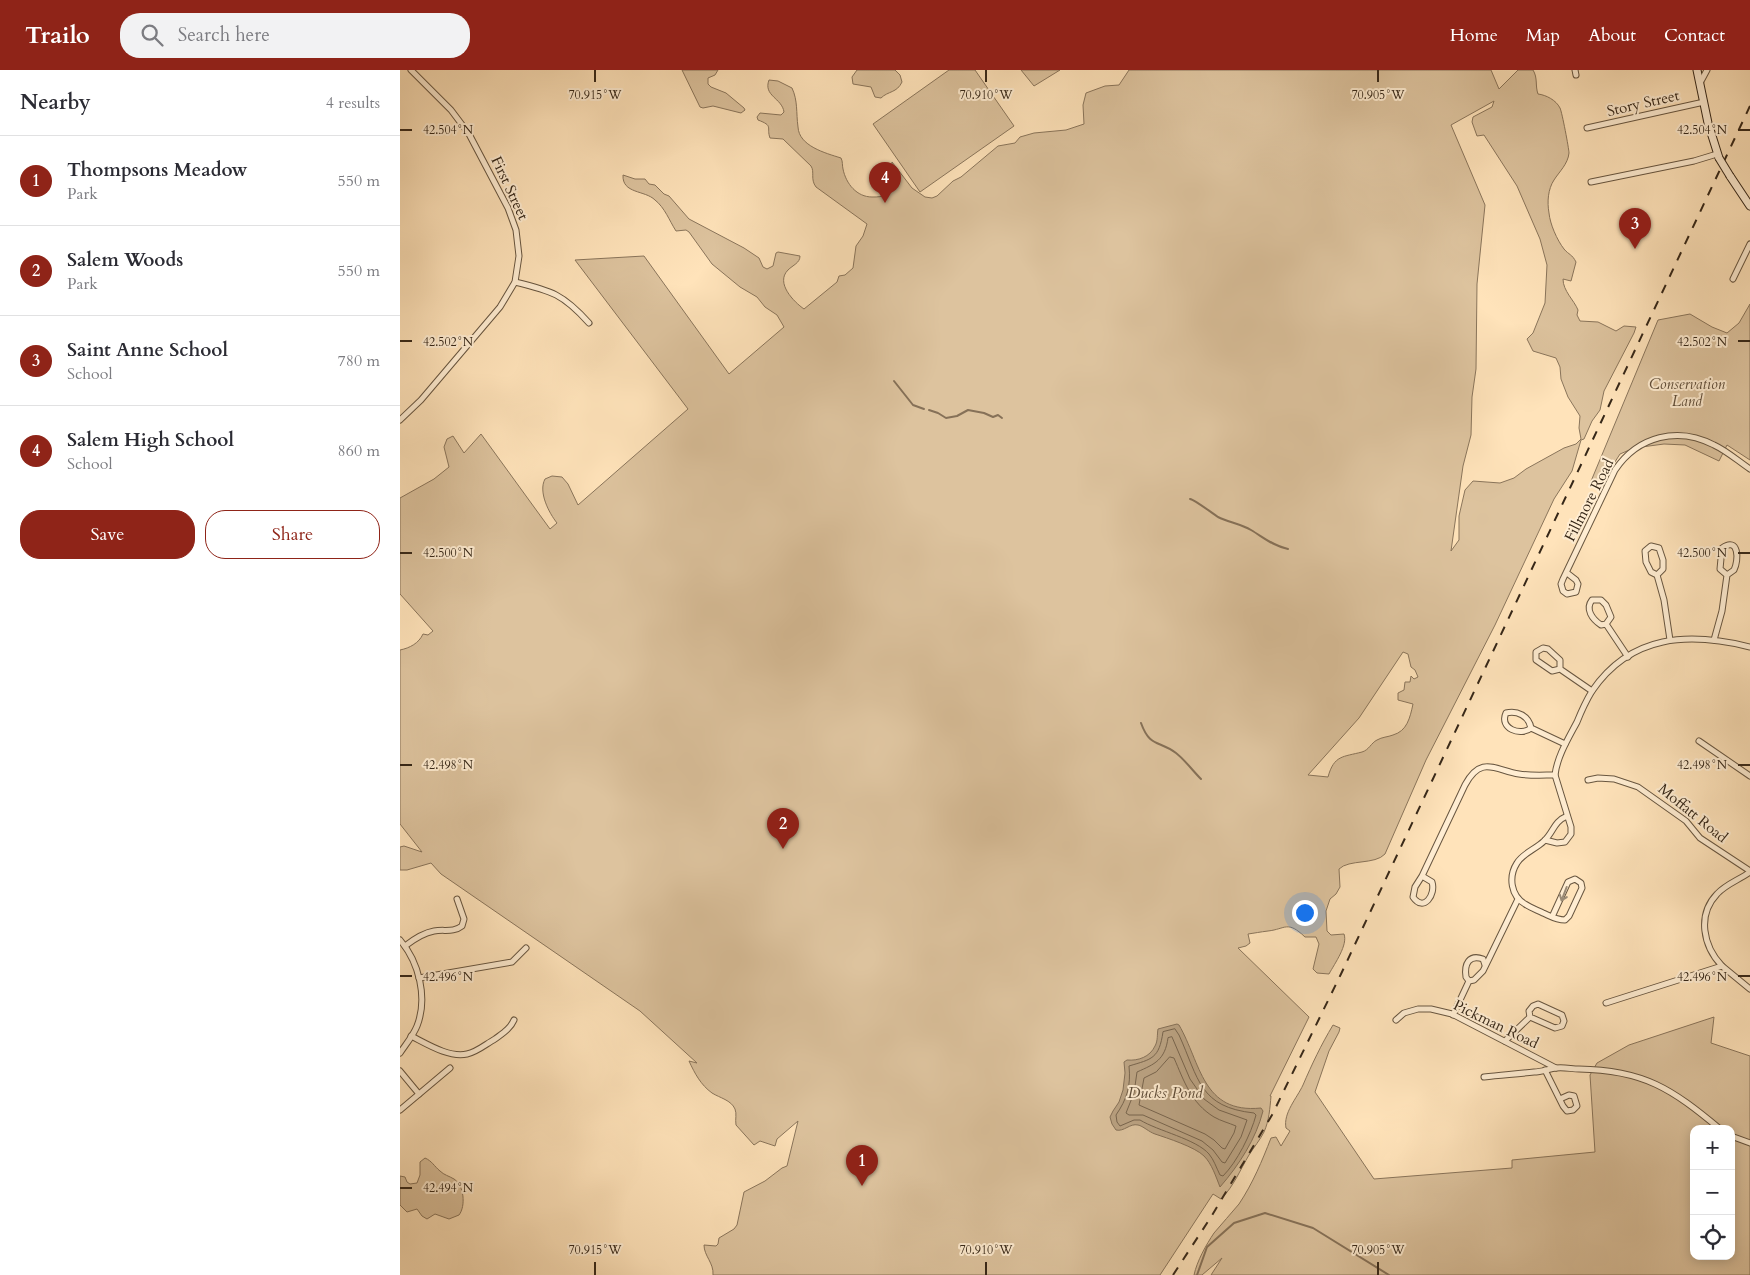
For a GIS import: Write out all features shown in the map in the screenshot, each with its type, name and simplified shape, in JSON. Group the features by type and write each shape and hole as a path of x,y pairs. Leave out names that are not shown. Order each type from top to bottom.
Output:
{"main road":[{"path":"1697,70 1718,156 1750,206"}],"street":[{"name":"First Street","path":"400,420 421,400 500,307 514,282 520,256 516,230 508,208 469,134 451,110 411,70"},
{"path":"1700,84 1707,70"},
{"name":"Story Street","path":"1587,128 1704,102"},
{"path":"1591,182 1718,156"},
{"path":"1733,278 1750,244"},
{"path":"514,282 555,293 572,305 589,323"},
{"name":"Fillmore Road","path":"1567,573 1615,470 1626,456 1643,444 1668,435 1687,435 1715,445 1750,469"},
{"path":"1729,545 1734,546 1737,560 1734,570 1727,574 1720,569 1720,560 1722,548 1729,545"},
{"path":"1651,546 1658,548 1663,560 1664,569 1657,574 1651,572 1646,562 1646,551 1651,546"},
{"path":"1657,574 1664,600 1670,640"},
{"path":"1714,640 1725,598 1727,574"},
{"path":"1592,600 1601,600 1606,605 1611,617 1606,624 1600,625 1589,611 1589,604 1592,600"},
{"path":"1606,624 1628,657"},
{"path":"1546,840 1557,843 1565,842 1569,839 1571,827 1555,775 1556,767 1565,744 1592,691 1607,674 1628,657 1651,645 1670,640 1714,640 1750,647"},
{"path":"1560,669 1560,660 1548,649 1543,648 1536,652 1538,663 1552,671 1560,669 1592,691"},
{"path":"1531,728 1523,733 1508,727 1504,720 1506,713 1521,714 1528,720 1531,728 1565,744"},
{"path":"1699,741 1750,776"},
{"path":"1422,876 1432,882 1434,888 1430,899 1423,903 1416,901 1413,897 1415,887 1465,785 1478,768 1493,766 1522,775 1555,775"},
{"name":"Moffatt Road","path":"1588,780 1598,778 1614,779 1638,787 1686,821 1700,838 1750,871"},
{"path":"1552,917 1568,882 1578,880 1582,888 1569,916 1565,920 1558,920 1524,904 1518,899 1512,881 1514,868 1521,858 1546,840 1560,819 1567,816"},
{"path":"1750,871 1718,893 1707,909 1704,926 1708,946 1713,956 1750,989"},
{"path":"405,946 425,933 439,930 452,931 462,926 464,919 457,898"},
{"path":"1453,1015 1470,980 1474,980 1486,966 1518,899"},
{"path":"400,940 414,962 419,978 421,1011 412,1036 400,1053"},
{"path":"419,978 512,962 526,948"},
{"path":"1470,980 1466,977 1465,966 1468,961 1473,957 1483,958 1486,966"},
{"path":"1606,1002 1722,966"},
{"path":"1538,1004 1562,1016 1564,1021 1562,1026 1555,1028 1530,1017 1529,1011 1538,1004"},
{"name":"Pickman Road","path":"1396,1020 1404,1013 1418,1009 1431,1009 1453,1015 1556,1068"},
{"path":"1505,1041 1530,1017"},
{"path":"412,1036 455,1055 468,1054 505,1032 512,1026 514,1020"},
{"path":"400,1110 450,1068"},
{"name":"Pickman Road","path":"1484,1077 1556,1068 1604,1070 1650,1081 1680,1097 1715,1125"},
{"path":"400,1070 419,1094"},
{"path":"1545,1070 1560,1099"},
{"path":"1735,1138 1750,1144"}],"green space":[{"path":"682,70 718,70 715,75 708,78 708,84 726,93 745,110 741,113 713,106 700,107"},
{"path":"857,70 895,70 900,75 902,82 898,88 881,98 875,97 871,87 853,84 852,77"},
{"path":"949,70 975,70 1014,126 920,192 873,124"},
{"path":"1021,70 1060,70 1034,86"},
{"path":"1129,70 1491,70 1499,89 1518,70 1533,70 1538,94 1550,98 1560,108 1569,150 1567,161 1549,191 1548,200 1548,209 1554,232 1564,249 1576,262 1571,281 1563,279 1563,283 1578,310 1577,315 1580,321 1598,322 1616,331 1624,326 1636,327 1634,333 1604,391 1600,410 1592,421 1584,439 1581,440 1572,471 1554,499 1495,625 1426,760 1385,854 1375,860 1349,864 1339,869 1340,887 1330,899 1326,911 1327,931 1331,935 1344,934 1345,938 1340,954 1329,974 1317,973 1313,969 1319,944 1316,937 1305,937 1290,927 1248,934 1250,943 1238,948 1309,1017 1270,1096 1268,1119 1262,1135 1230,1189 1221,1199 1213,1194 1160,1275 713,1275 704,1245 716,1246 719,1238 734,1229 737,1225 744,1192 787,1166 798,1121 777,1139 775,1146 760,1141 754,1145 736,1125 736,1113 733,1106 728,1101 712,1093 705,1086 696,1075 689,1061 697,1063 640,1011 441,874 431,863 407,870 400,870 400,847 404,846 422,852 400,824 400,650 414,645 423,634 428,635 433,631 400,594 400,498 434,479 449,467 444,447 447,439 453,436 464,453 481,434 550,529 557,523 548,508 544,496 543,484 545,479 552,476 562,477 568,484 578,505 688,409 575,260 644,256 729,374 784,327 777,315 765,307 757,297 740,287 712,264 689,232 686,230 676,231 664,210 655,200 626,186 623,175 635,179 645,179 649,184 655,185 664,194 669,196 689,219 744,248 759,258 763,267 767,269 773,266 776,253 778,252 800,256 798,262 788,270 784,281 787,292 804,309 837,282 839,276 845,275 853,268 856,246 863,236 867,224 816,187 813,181 811,166 783,139 770,138 768,125 758,120 757,117 760,113 781,115 784,112 783,107 769,90 769,80 778,81 792,88 796,102 799,134 814,148 841,158 844,175 857,192 872,197 880,197 887,194 891,186 892,162 912,188 925,197 932,198 937,196 998,146 1015,143 1020,137 1034,133 1066,130 1084,124 1083,105 1086,93 1105,86 1119,85","holes":["1494,101 1492,107 1473,117 1472,122 1477,136 1484,135 1517,186 1540,239 1547,265 1545,303 1533,333 1527,339 1533,351 1556,358 1568,397 1580,416 1579,428 1581,439 1576,444 1564,448 1526,469 1514,478 1500,483 1473,481 1465,490 1459,516 1459,540 1451,551 1463,466 1471,435 1472,397 1476,369 1477,284 1485,205 1451,125","1403,652 1408,654 1411,667 1415,670 1418,677 1414,679 1411,676 1410,682 1405,682 1404,690 1398,693 1398,700 1413,704 1405,727 1398,733 1377,740 1364,751 1340,758 1333,765 1328,777 1308,775 1359,718"]},
{"name":"Conservation Land","path":"1750,304 1750,460 1727,445 1719,461 1685,445 1664,444 1634,448 1620,454 1599,487 1589,486 1658,320 1690,314 1712,327 1727,333 1739,323"},
{"path":"1714,1017 1711,1043 1750,1056 1750,1275 1211,1275 1222,1258 1202,1275 1194,1275 1211,1238 1239,1204 1249,1188 1271,1138 1276,1137 1281,1146 1290,1131 1286,1128 1288,1111 1333,1025 1340,1028 1339,1032 1329,1051 1315,1092 1374,1179 1512,1168 1512,1160 1595,1152 1590,1075 1597,1063 1629,1045"},
{"path":"425,1158 454,1179 460,1186 463,1206 459,1215 449,1219 435,1214 427,1219 417,1209 407,1212 400,1205 400,1176 405,1177 410,1184 417,1183 420,1175 420,1162"}],"water":[{"name":"Ducks Pond","path":"1177,1024 1206,1083 1215,1094 1226,1103 1241,1108 1261,1108 1263,1111 1256,1132 1246,1151 1220,1187 1209,1163 1204,1156 1194,1149 1138,1125 1116,1130 1110,1117 1119,1102 1123,1090 1124,1062 1147,1056 1156,1044 1158,1029"}],"waterway":[{"path":"894,381 913,405 924,409"},
{"path":"929,410 946,418 957,416 968,410 993,417 998,415 1002,418"},
{"path":"1190,499 1218,517 1247,528 1273,544 1288,549"},
{"path":"1141,723 1144,731 1152,740 1176,753 1201,779"},
{"path":"1197,1275 1207,1247 1234,1223 1265,1213 1313,1228 1389,1275"}],"railway":[{"path":"1173,1275 1211,1217 1272,1115 1341,974 1750,106"}],"place":[{"name":"Salem High School","path":"885,203"},
{"name":"Saint Anne School","path":"1635,249"},
{"name":"Salem Woods","path":"783,849"},
{"name":"Thompsons Meadow","path":"862,1186"}]}
